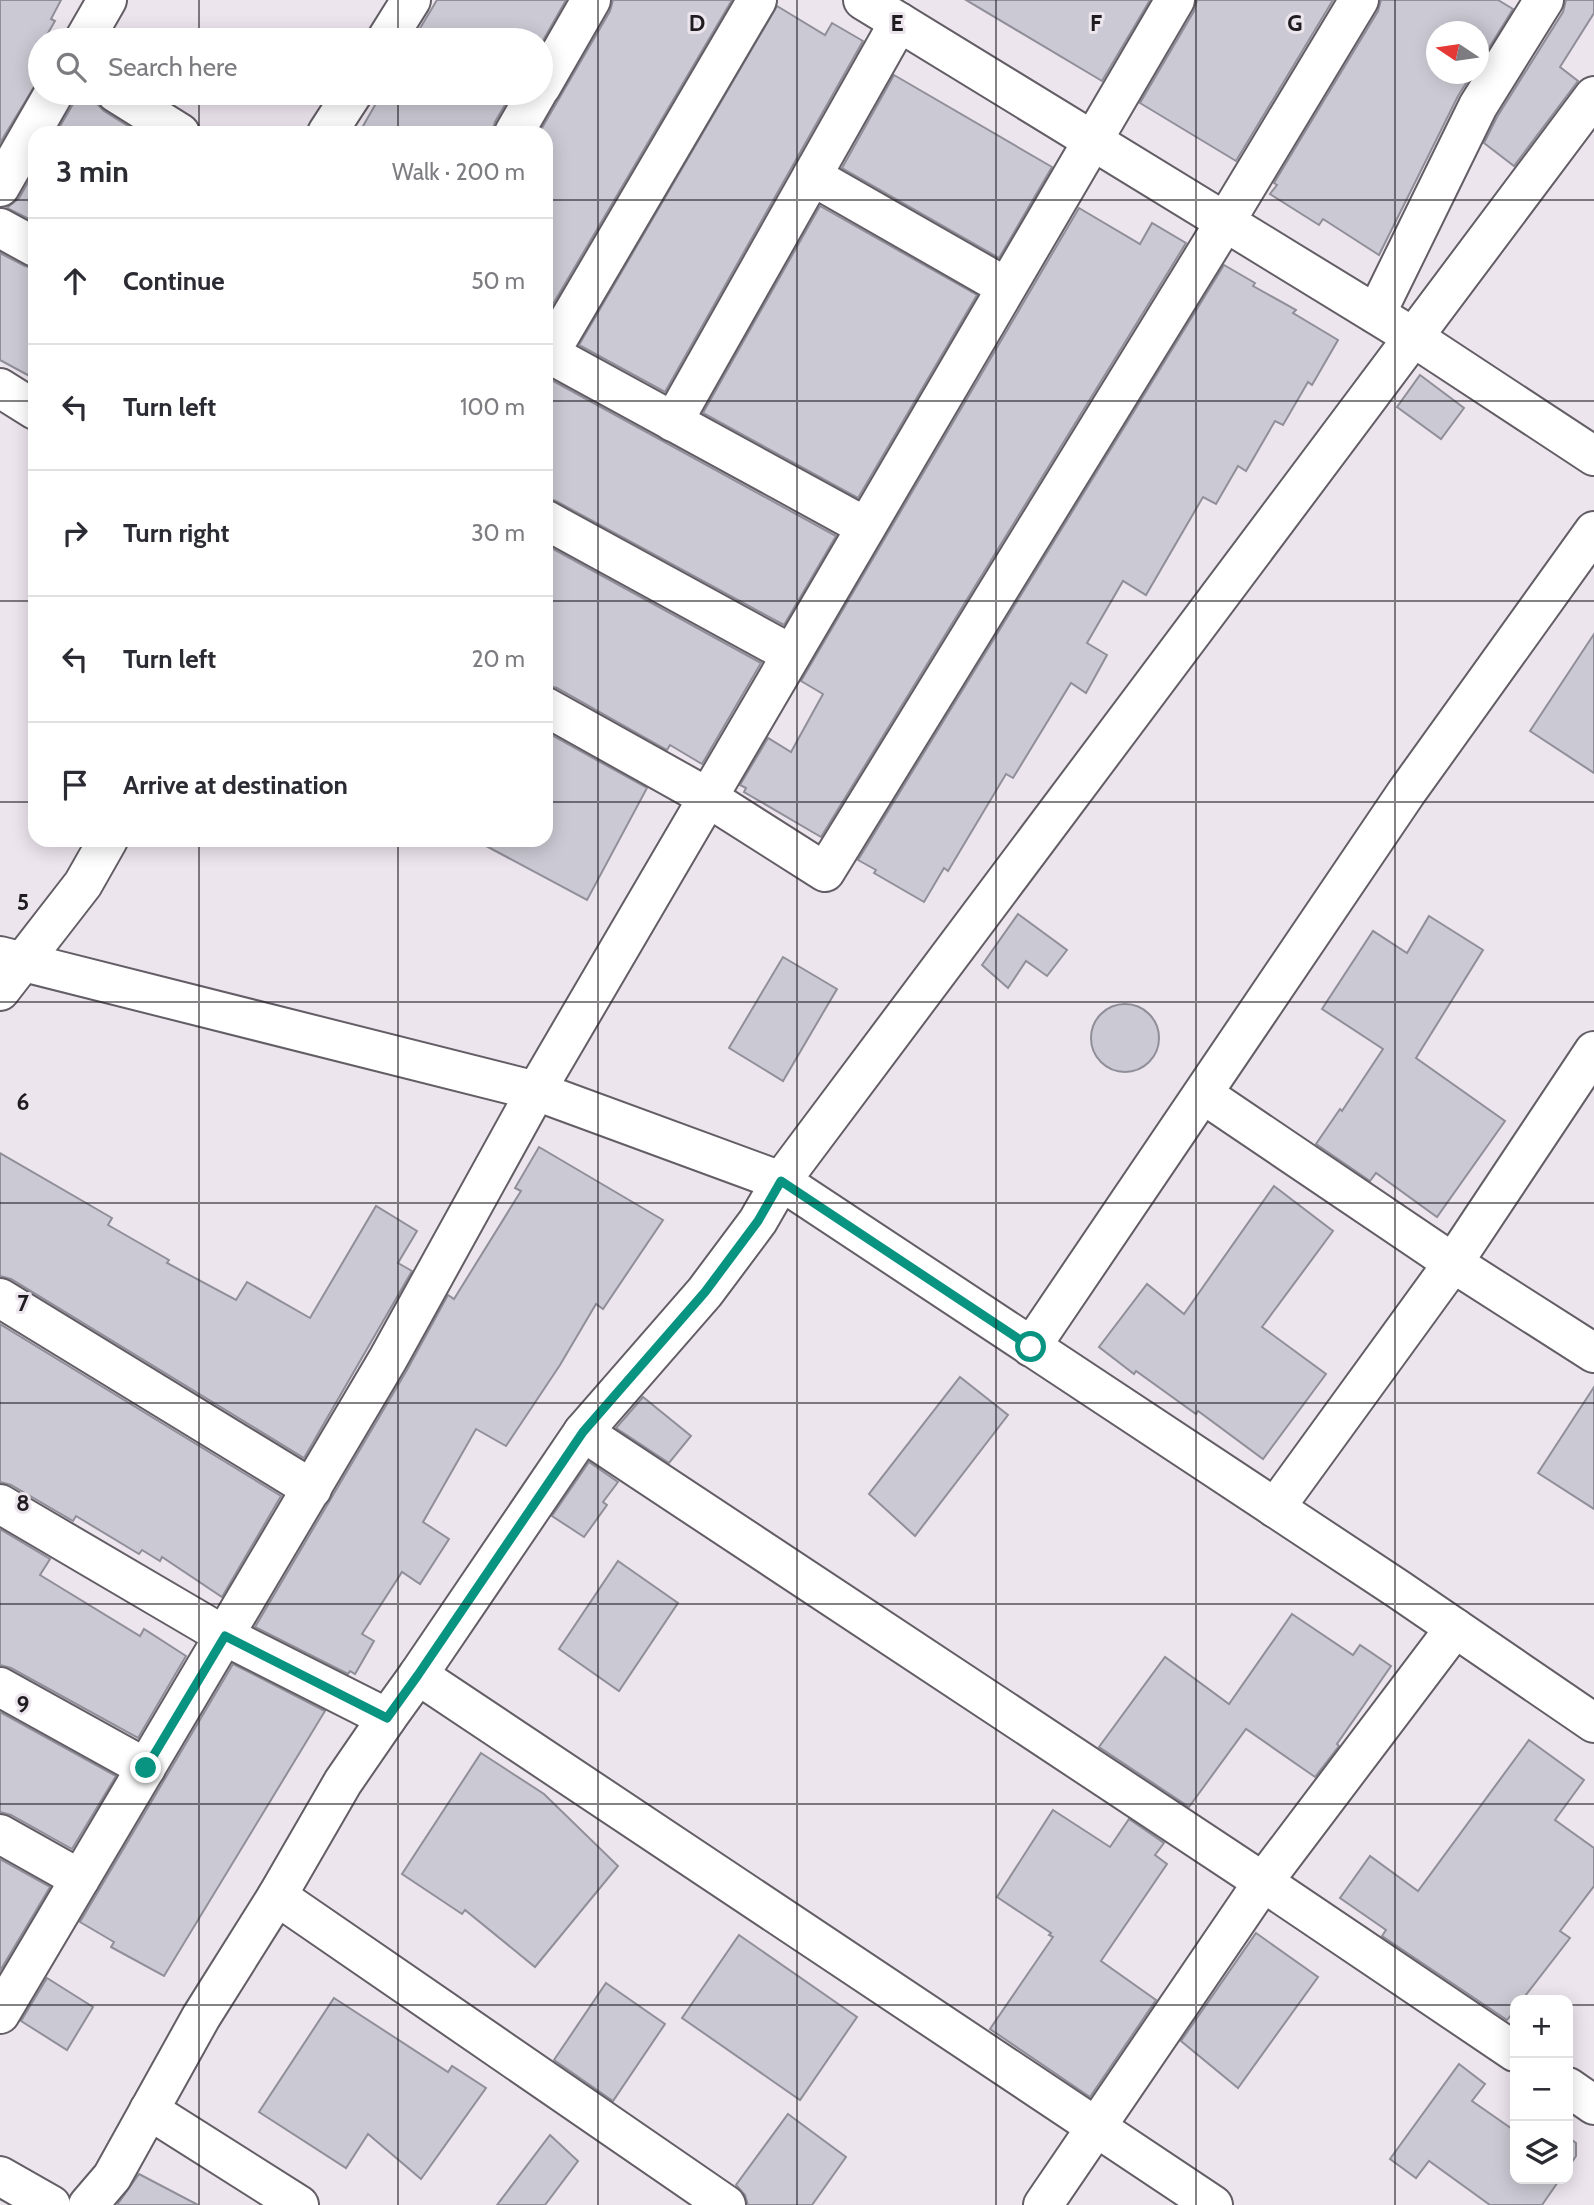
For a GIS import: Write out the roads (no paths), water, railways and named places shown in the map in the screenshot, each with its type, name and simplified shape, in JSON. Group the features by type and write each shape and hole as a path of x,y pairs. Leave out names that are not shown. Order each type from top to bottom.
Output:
{"street":[{"path":"91,28 107,0"},
{"path":"394,28 411,0"},
{"path":"553,66 591,0"},
{"path":"553,345 757,0"},
{"path":"863,0 1413,337 1594,456"},
{"path":"1,2010 388,1359 536,1091 1175,0"},
{"path":"553,711 707,797 825,872 1226,222 1359,0"},
{"path":"1376,314 1478,106 1544,0"},
{"path":"673,422 899,22"},
{"path":"88,2205 112,2177 201,2017 277,1896 343,1782 583,1432 705,1292 758,1221 781,1181 1594,96"},
{"path":"35,126 47,105"},
{"path":"135,105 169,126"},
{"path":"332,126 345,105"},
{"path":"518,126 530,105"},
{"path":"0,187 28,138"},
{"path":"812,176 1006,287"},
{"path":"0,228 28,243"},
{"path":"553,356 866,527"},
{"path":"0,388 28,406"},
{"path":"553,524 791,654"},
{"path":"1031,1347 1406,793 1594,531"},
{"path":"104,847 83,884 7,970 536,1091 781,1181 1594,1723"},
{"path":"1275,1508 1452,1263 1594,1051"},
{"path":"1203,1094 1452,1263 1594,1353"},
{"path":"0,1298 312,1489"},
{"path":"583,1432 1510,2049"},
{"path":"0,1504 225,1636 387,1718"},
{"path":"1043,2205 1263,1882 1455,1628"},
{"path":"418,1675 1213,2205"},
{"path":"0,1687 146,1768"},
{"path":"0,1834 80,1879"},
{"path":"277,1896 726,2205"},
{"path":"1573,2090 1594,2105"},
{"path":"149,2110 299,2205"},
{"path":"0,2176 51,2205"}]}
